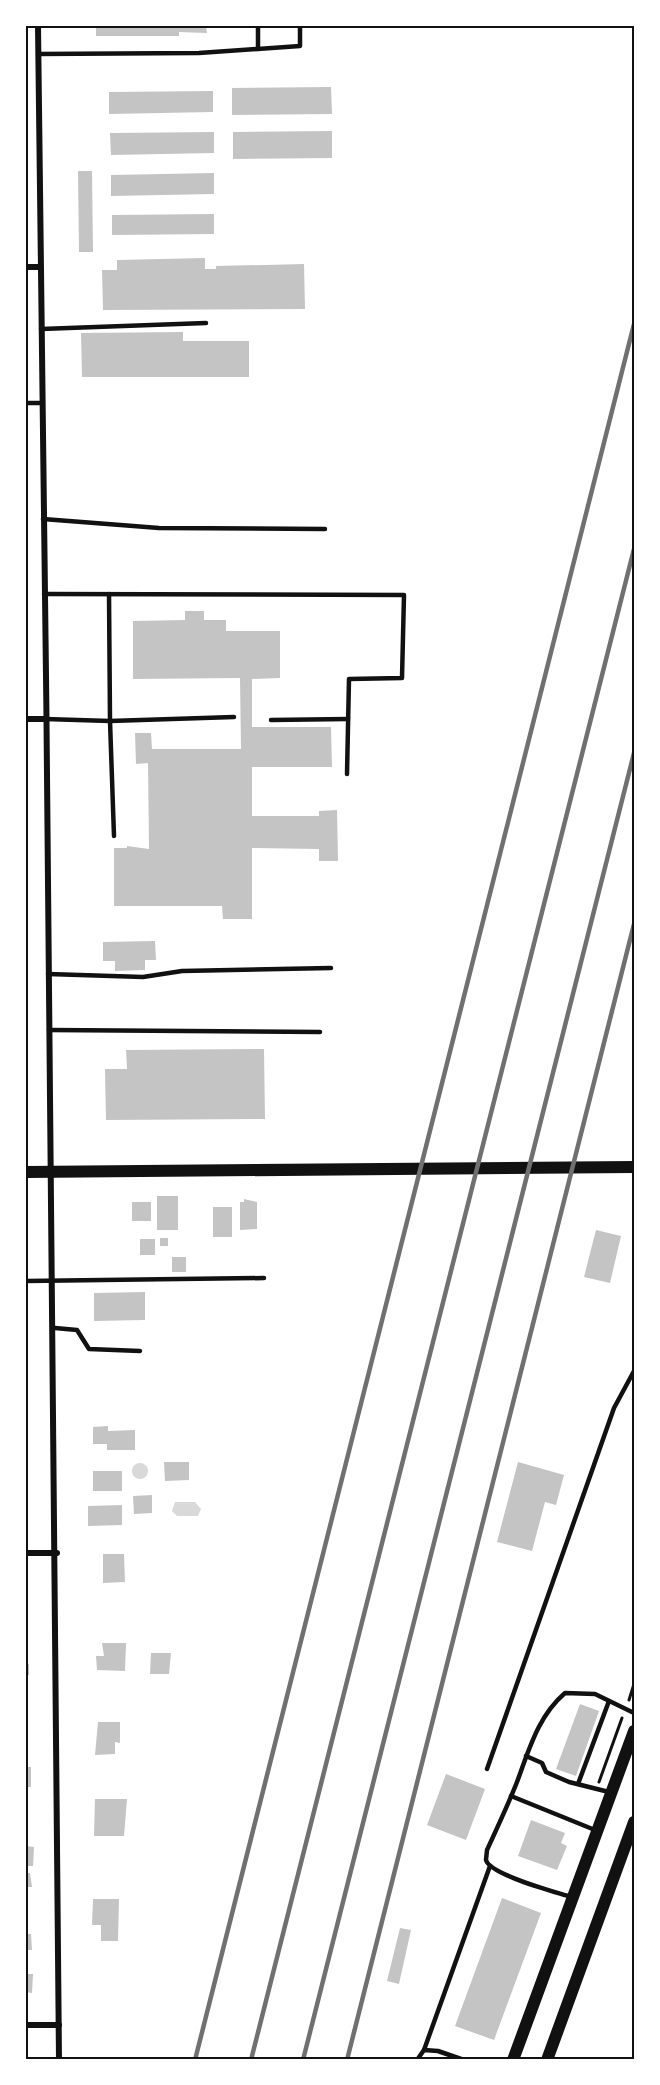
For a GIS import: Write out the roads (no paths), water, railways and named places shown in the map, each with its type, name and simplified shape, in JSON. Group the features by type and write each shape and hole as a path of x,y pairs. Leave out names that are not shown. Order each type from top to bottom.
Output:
{"main road":[{"path":"26,1172 634,1167"},
{"path":"513,2060 634,1733"},
{"path":"547,2060 634,1822"}],"street":[{"path":"38,26 48,974 55,1280 59,2060"},
{"path":"26,267 40,267"},
{"path":"26,719 45,719"},
{"path":"26,1553 57,1553"},
{"path":"26,2025 59,2025"}],"lane":[{"path":"258,26 258,49"},
{"path":"38,54 199,53 300,46 300,26"},
{"path":"42,329 206,323"},
{"path":"26,403 42,403"},
{"path":"43,519 159,528 324,529"},
{"path":"44,594 404,594 402,678 349,679 347,774"},
{"path":"109,594 114,837"},
{"path":"45,719 234,717"},
{"path":"271,720 348,719"},
{"path":"48,974 142,977 182,971 332,968"},
{"path":"49,1030 320,1032"},
{"path":"26,1281 264,1278"},
{"path":"55,1328 77,1330 89,1349 141,1351"},
{"path":"487,1769 614,1408 634,1371"},
{"path":"573,1898 522,1882 490,1866 486,1860 487,1850 546,1711 565,1694 595,1695 634,1713"},
{"path":"578,1784 609,1701"},
{"path":"526,1756 542,1763 546,1772 611,1793"},
{"path":"511,1796 598,1831"},
{"path":"417,2060 424,2050 490,1866"},
{"path":"424,2050 438,2051 464,2060"}],"railway":[{"path":"195,2060 634,324"},
{"path":"251,2060 634,549"},
{"path":"303,2060 634,753"},
{"path":"347,2060 634,924"}]}
